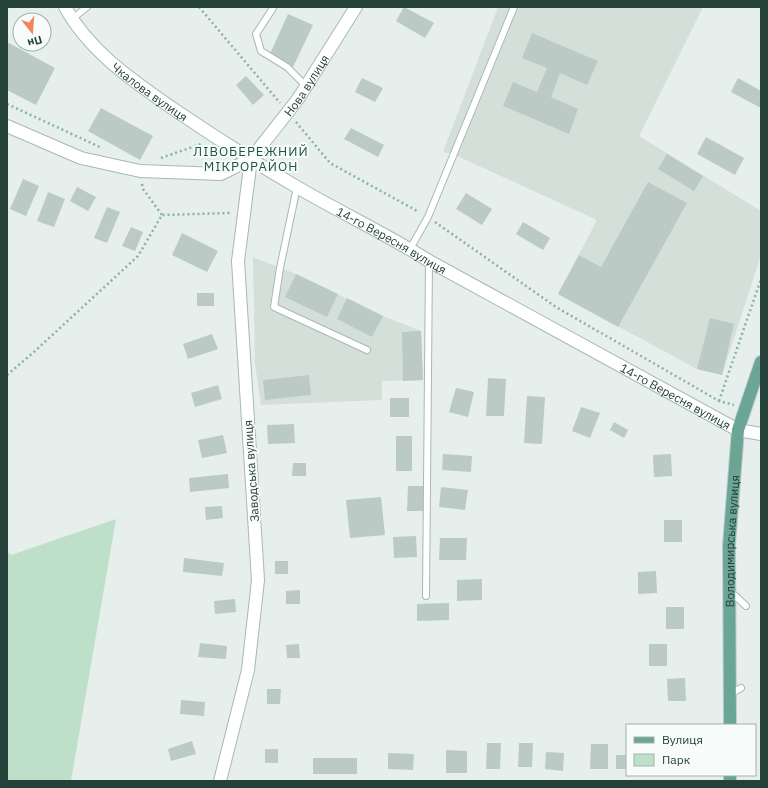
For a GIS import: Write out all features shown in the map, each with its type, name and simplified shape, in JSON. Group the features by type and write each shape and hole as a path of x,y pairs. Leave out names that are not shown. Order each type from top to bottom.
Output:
{"main road":[{"name":"Володимирська вулиця","path":"730,724 728,590 729,545 738,430 761,362"}],"street":[{"name":"Чкалова вулиця","path":"65,7 72,19 103,56 142,87 217,139 251,159"},
{"name":"Нова вулиця","path":"251,159 298,99 356,7"},
{"path":"7,126 81,158 140,171 221,174 251,159"},
{"name":"14-го Вересня вулиця","path":"251,159 297,187 429,261 738,430 761,434"},
{"name":"Заводська вулиця","path":"220,781 248,670 258,580 238,261 243,212 251,159"}],"lane":[{"path":"72,19 87,7"},
{"path":"410,249 428,217 514,7"},
{"path":"273,8 256,34 262,51 287,67 306,86"},
{"path":"297,187 280,268 274,307 366,350"},
{"path":"426,596 429,261"},
{"path":"728,590 746,606"},
{"path":"730,694 741,688"}],"path":[{"path":"199,7 287,112"},
{"path":"7,104 105,149"},
{"path":"154,160 217,139"},
{"path":"140,171 143,189 162,215"},
{"path":"162,215 243,212"},
{"path":"7,375 138,256 162,215"},
{"path":"556,307 719,400 761,279"}],"shaded area":[{"path":"498,7 703,7 639,136 761,211 761,255 722,375 697,369 558,294 597,220 453,154 443,152"},
{"path":"253,257 296,274 383,316 421,331 423,380 382,381 382,400 261,405 255,364"}],"green space":[{"path":"116,519 71,781 7,781 7,551 11,555"}],"building":[{"path":"404,7 434,23 425,38 396,21"},
{"path":"288,14 313,25 293,67 269,56"},
{"path":"532,33 598,61 587,85 560,73 551,97 578,109 569,134 503,106 513,82 537,92 547,68 522,58"},
{"path":"7,42 12,45 12,52 25,52 55,68 36,105 7,90"},
{"path":"246,76 264,95 253,105 236,85"},
{"path":"362,78 383,88 375,102 355,92"},
{"path":"738,78 761,91 761,108 731,92"},
{"path":"101,108 153,136 140,160 88,131"},
{"path":"351,128 384,145 378,157 344,139"},
{"path":"706,137 744,158 735,175 697,154"},
{"path":"667,154 703,176 694,191 658,169"},
{"path":"23,179 39,186 26,216 10,209"},
{"path":"648,182 687,203 618,327 558,294 579,255 601,267"},
{"path":"77,187 96,197 88,211 70,201"},
{"path":"48,192 65,199 54,227 37,221"},
{"path":"466,193 492,209 482,225 456,209"},
{"path":"107,207 120,212 107,243 94,238"},
{"path":"523,222 550,238 543,250 516,234"},
{"path":"131,227 143,232 135,251 122,246"},
{"path":"182,233 218,251 207,272 172,255"},
{"path":"296,274 338,294 327,317 285,297"},
{"path":"197,293 214,293 214,306 197,306"},
{"path":"347,298 383,316 372,337 337,319"},
{"path":"710,318 734,324 722,375 697,369"},
{"path":"421,331 423,380 403,381 402,332"},
{"path":"212,334 218,349 188,359 183,344"},
{"path":"309,375 311,395 265,400 263,380"},
{"path":"488,378 506,379 504,416 486,416"},
{"path":"218,385 222,399 195,407 191,393"},
{"path":"456,388 474,392 468,417 449,412"},
{"path":"527,396 545,397 542,444 524,443"},
{"path":"390,398 409,398 409,417 390,417"},
{"path":"581,407 600,413 590,438 572,431"},
{"path":"614,422 628,430 624,438 610,430"},
{"path":"294,424 295,443 268,444 267,425"},
{"path":"223,435 227,453 202,458 198,440"},
{"path":"396,436 412,436 412,471 396,471"},
{"path":"443,454 472,456 471,472 442,470"},
{"path":"671,454 672,476 654,477 653,455"},
{"path":"293,463 306,463 306,476 292,476"},
{"path":"228,474 229,488 190,492 189,478"},
{"path":"408,486 424,486 424,511 407,511"},
{"path":"441,487 468,490 465,510 439,507"},
{"path":"381,497 385,535 350,538 346,500"},
{"path":"222,506 223,518 206,520 205,507"},
{"path":"664,520 682,520 682,542 664,542"},
{"path":"416,536 417,557 394,558 393,537"},
{"path":"440,538 467,538 466,560 439,560"},
{"path":"184,558 224,563 222,576 183,572"},
{"path":"275,561 288,561 288,574 275,574"},
{"path":"656,571 657,593 638,594 638,572"},
{"path":"482,579 482,600 457,601 457,580"},
{"path":"300,590 300,604 286,604 286,591"},
{"path":"235,599 236,612 215,614 214,601"},
{"path":"449,603 449,620 417,621 417,604"},
{"path":"666,607 684,607 684,629 666,629"},
{"path":"200,643 227,646 226,659 198,657"},
{"path":"299,644 300,658 287,658 286,645"},
{"path":"649,644 667,644 667,666 649,666"},
{"path":"685,678 686,701 668,701 667,679"},
{"path":"267,689 281,689 280,704 267,704"},
{"path":"181,700 205,702 204,716 180,714"},
{"path":"192,741 196,754 171,761 168,749"},
{"path":"487,743 501,743 500,769 486,769"},
{"path":"519,743 533,743 532,767 518,767"},
{"path":"591,744 608,744 608,769 590,769"},
{"path":"265,749 278,749 278,763 265,763"},
{"path":"446,750 467,751 467,773 446,773"},
{"path":"546,752 564,753 563,771 545,769"},
{"path":"388,753 414,754 413,770 388,769"},
{"path":"616,755 626,755 626,769 616,769"},
{"path":"313,758 357,758 357,774 313,774"}],"district":[{"name":"ЛІВОБЕРЕЖНИЙ МІКРОРАЙОН","path":"251,158"}]}
